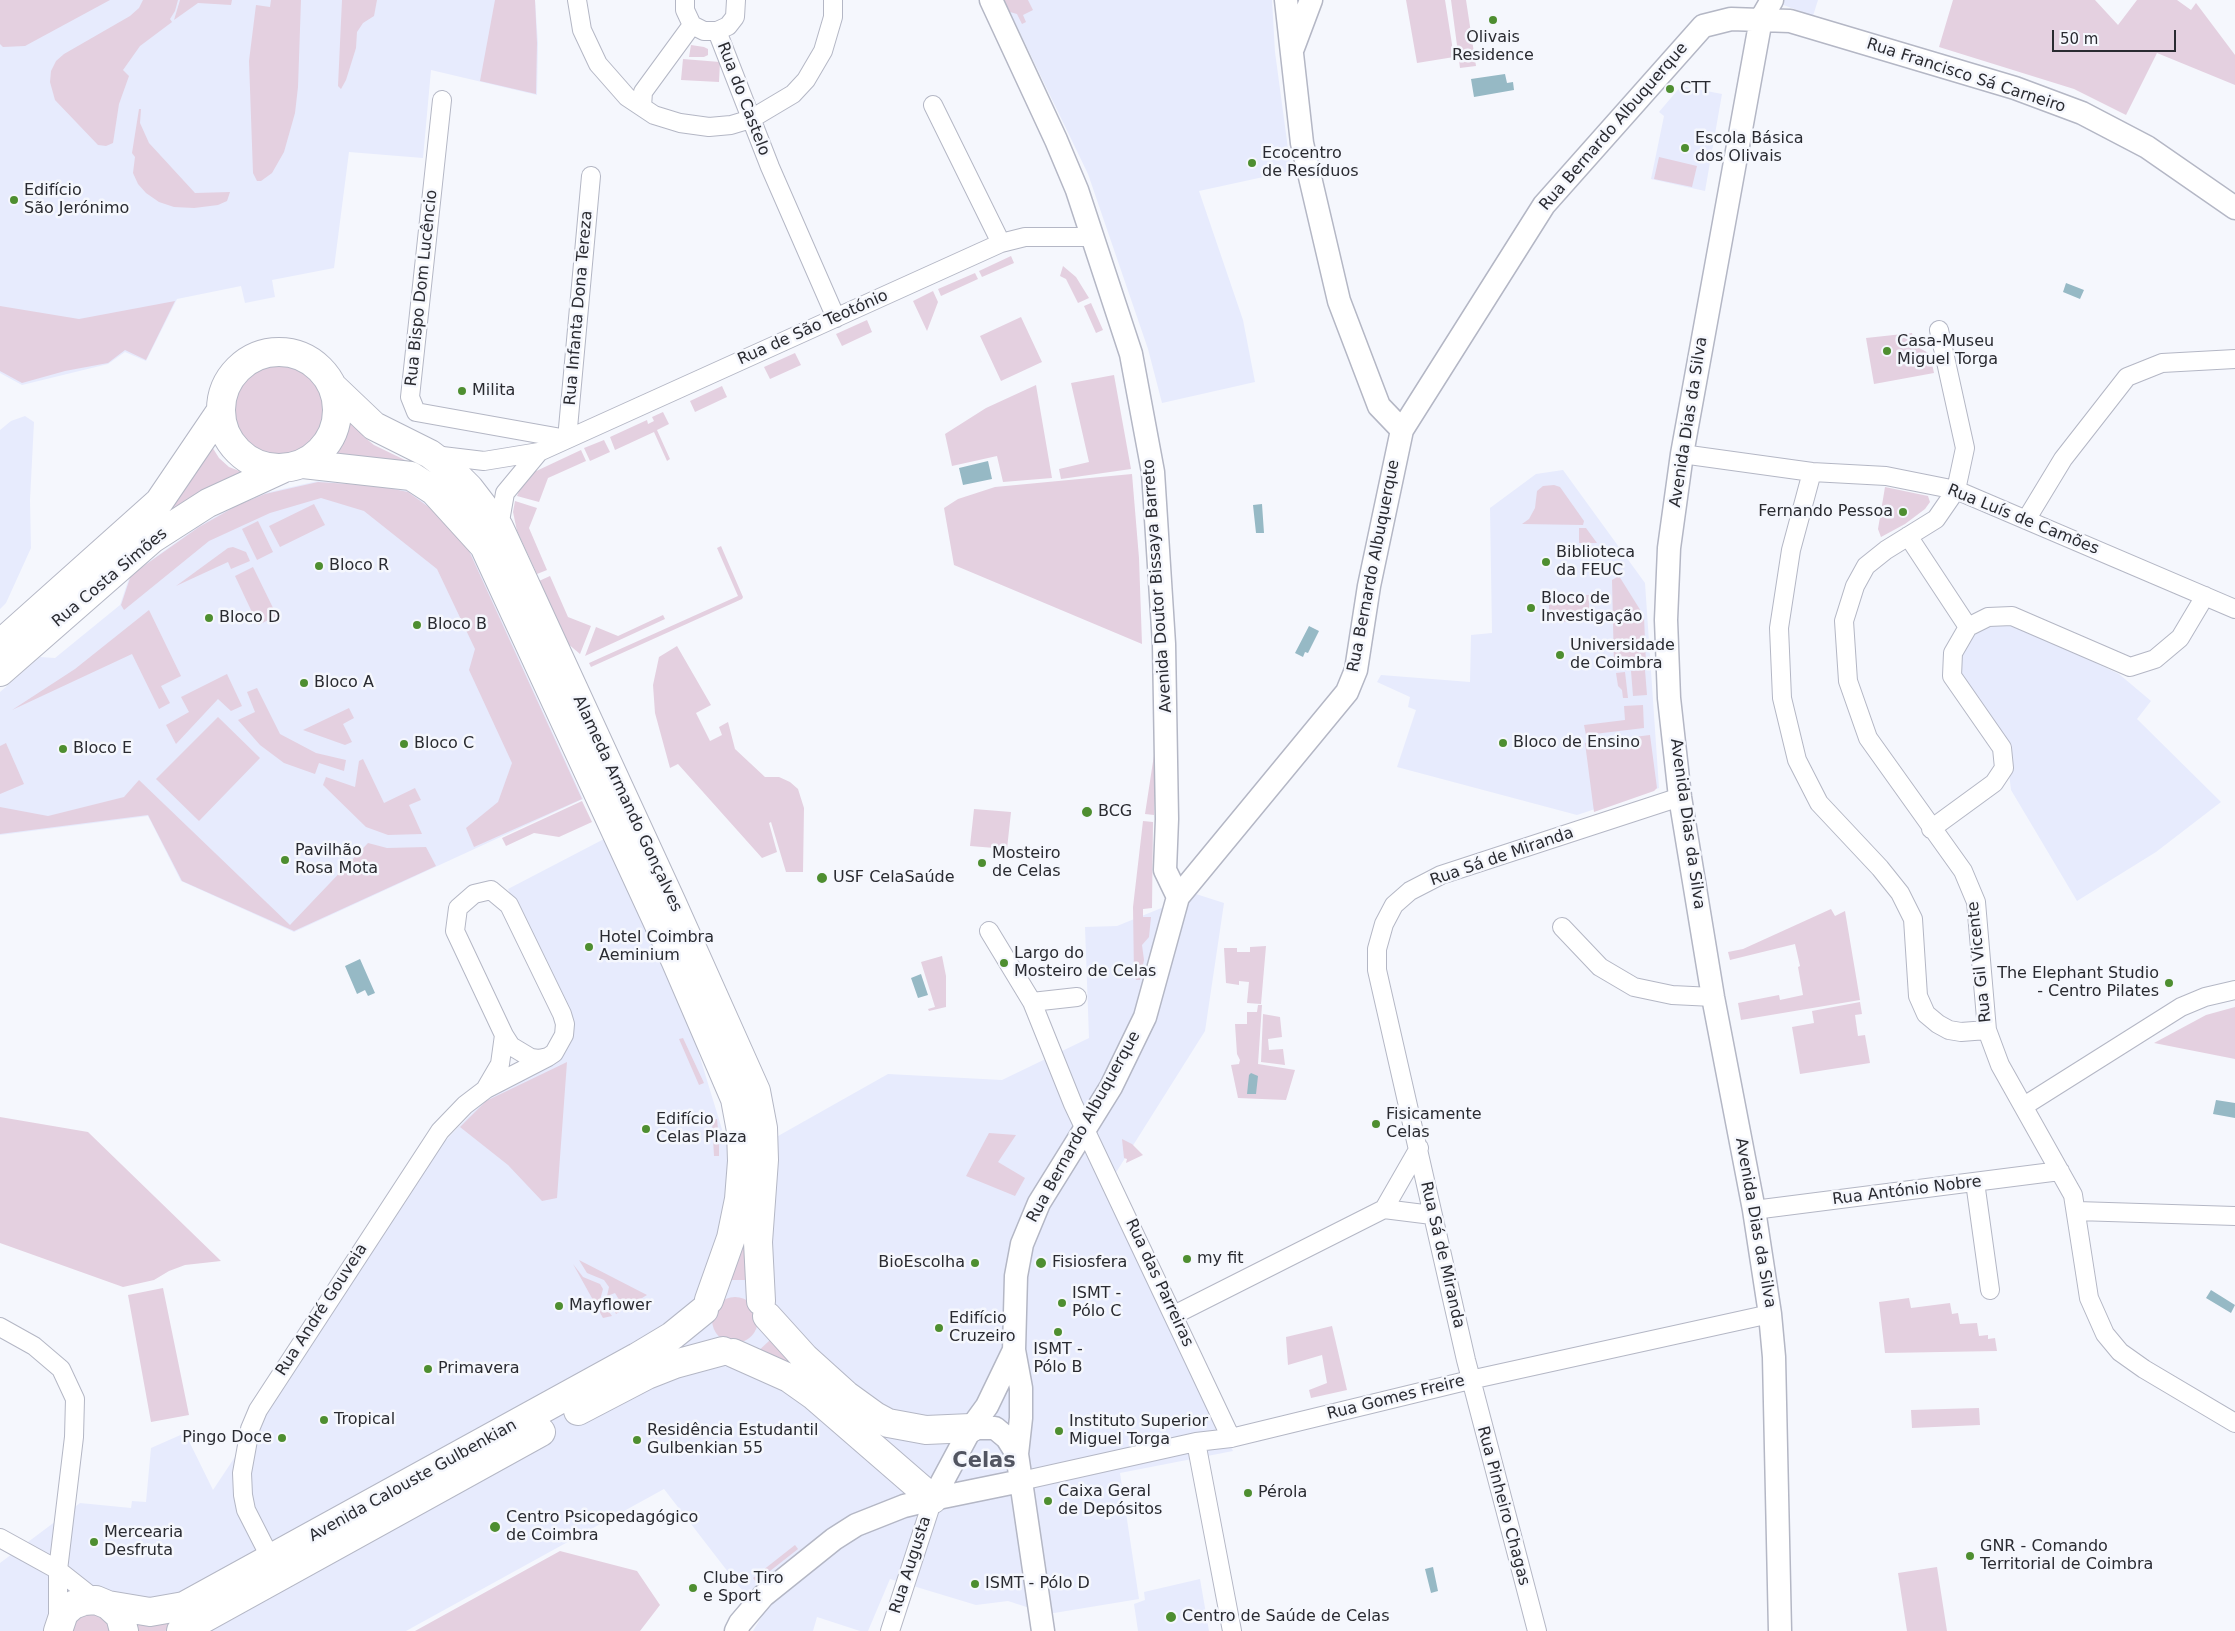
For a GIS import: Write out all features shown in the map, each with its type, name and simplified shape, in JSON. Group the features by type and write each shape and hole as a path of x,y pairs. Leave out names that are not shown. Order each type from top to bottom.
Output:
{"main road":[{"path":"286,352 304,357 320,368 333,387 338,404 336,423 330,440 318,454 292,466 263,467 246,459 233,447 224,431 220,412 224,390 234,373 248,361 266,353 286,352"},
{"name":"Alameda Armando Gonçalves","path":"333,387 374,426 430,454 450,469 469,488 499,527 756,1090 763,1136 758,1242 764,1309"},
{"name":"Rua Costa Simões","path":"0,644 159,502 220,412"},
{"name":"Alameda Armando Gonçalves","path":"292,466 411,476 434,490 484,546 676,962 735,1099 741,1131 742,1161 738,1199 730,1238 706,1305"},
{"name":"Rua Costa Simões","path":"0,672 152,539 208,503 292,466"},
{"name":"Avenida Calouste Gulbenkian","path":"102,1603 150,1612 184,1606 672,1336 721,1291 735,1288 745,1289 805,1358 846,1395 882,1420 888,1423 926,1430 971,1428"},
{"path":"706,1305 703,1330 708,1339 728,1352 789,1378 813,1395 933,1499"},
{"name":"Avenida Calouste Gulbenkian","path":"181,1631 616,1390 675,1364 751,1348 758,1343 767,1326 764,1309"},
{"path":"58,1628 64,1613 73,1605 84,1601 102,1603 120,1616 124,1631"}],"street":[{"path":"577,0 582,30 598,64 627,98 654,115 680,123 710,127 731,125 751,119 793,94 806,80 823,51 833,17 832,0"},
{"path":"682,1 687,18 692,25 704,31 717,31 728,26 735,17 736,0"},
{"name":"Avenida Doutor Bissaya Barreto","path":"991,0 1056,140 1094,238 1131,354 1153,472 1164,664 1167,819 1165,870 1178,897"},
{"path":"1286,0 1302,143 1339,301 1379,406 1402,430"},
{"path":"1292,52 1311,0"},
{"name":"Rua Francisco Sá Carneiro","path":"1766,10 1790,21 2014,88 2082,114 2147,147 2235,208"},
{"name":"Rua Bernardo Albuquerque","path":"1014,1350 1016,1276 1022,1244 1039,1203 1111,1087 1145,1017 1178,897 1347,692 1356,670 1370,577 1402,430 1544,206 1703,26 1766,10"},
{"name":"Avenida Dias da Silva","path":"1766,10 1682,454 1669,548 1666,620 1669,698 1680,797 1713,997 1754,1210 1770,1314 1774,1357 1780,1631"},
{"path":"642,106 643,92 692,25"},
{"name":"Rua do Castelo","path":"717,31 770,167 836,318"},
{"name":"Rua Bispo Dom Lucêncio","path":"442,100 410,397 416,412 567,439"},
{"path":"933,105 1000,244"},
{"name":"Rua Infanta Dona Tereza","path":"567,439 591,176"},
{"name":"Rua de São Teotónio","path":"539,452 1000,244 1025,237 1094,238"},
{"path":"1939,330 1965,448 1956,490"},
{"path":"2026,520 2063,459 2127,377 2162,363 2235,359"},
{"path":"430,454 484,461 539,452"},
{"path":"499,527 505,492 539,452"},
{"name":"Rua Luís de Camões","path":"1682,454 1812,472 1886,476 1956,490 2235,609"},
{"path":"1812,472 1792,550 1779,628 1782,698 1797,760 1818,803 1880,868 1900,893 1913,919 1918,996 1926,1014 1949,1030 1961,1032 1987,1030"},
{"name":"Rua Gil Vicente","path":"1956,490 1936,519 1886,550 1866,566 1855,586 1844,621 1848,681 1868,738 1930,828 1963,871 1976,902 1987,1030 2000,1065 2073,1195 2077,1211 2086,1283 2105,1334 2120,1352 2144,1369 2235,1423"},
{"path":"1908,536 1968,627"},
{"path":"1930,828 1994,783 2004,768 2002,748 1952,676 1953,653 1968,627 1988,616 2012,616 2130,667 2155,659 2180,638 2205,596"},
{"name":"Rua Sá de Miranda","path":"1470,1380 1432,1216 1419,1148 1377,970 1380,936 1394,905 1410,891 1441,875 1680,797"},
{"name":"Rua André Gouveia","path":"271,1559 246,1510 243,1494 242,1473 250,1429 258,1410 440,1131 465,1105 486,1088 548,1057 560,1046 564,1035 565,1024 562,1014 509,905 490,890 474,894 458,908 455,931 504,1035 519,1052 539,1059 548,1057"},
{"path":"1562,927 1600,967 1634,987 1672,994 1713,997"},
{"name":"Rua das Parreiras","path":"989,932 1032,1002 1085,1128 1231,1438"},
{"path":"2024,1106 2181,1007 2205,997 2235,990"},
{"path":"1032,1002 1077,997"},
{"name":"Rua André Gouveia","path":"486,1088 500,1064 504,1035"},
{"path":"1174,1315 1384,1209 1419,1148"},
{"name":"Rua António Nobre","path":"1754,1210 2060,1171"},
{"path":"1975,1182 1990,1290"},
{"path":"1384,1209 1432,1216"},
{"path":"2077,1211 2235,1216"},
{"name":"Rua Gomes Freire","path":"1021,1481 1196,1442 1231,1438 1470,1380 1770,1314"},
{"path":"0,1327 34,1346 61,1369 75,1399 74,1437 58,1570 58,1628"},
{"path":"933,1499 971,1428 987,1406 1014,1350"},
{"path":"1014,1350 1021,1388 1021,1418 1017,1454 1043,1631"},
{"name":"Rua Pinheiro Chagas","path":"1470,1380 1537,1631"},
{"path":"971,1428 995,1428 1007,1438 1017,1454"},
{"path":"1196,1442 1232,1631"},
{"path":"736,1631 740,1623 763,1596 834,1539 856,1525 904,1506 1021,1481"},
{"name":"Rua Augusta","path":"890,1631 933,1499"},
{"path":"0,1538 58,1570 102,1603"}],"shaded area":[{"path":"0,0 535,0 538,43 537,95 431,70 423,158 349,152 334,268 272,280 275,297 245,303 241,286 177,299 146,361 125,352 108,364 22,385 0,373"},
{"path":"0,0 110,0 25,46 3,47 0,44"},
{"path":"143,0 178,0 175,11 170,19 172,22 140,46 123,70 129,76 119,104 113,143 106,146 98,145 55,100 50,82 51,71 56,61 64,54 130,16 139,8"},
{"path":"180,0 232,0 231,5 198,3 174,20"},
{"path":"271,0 301,0 298,87 295,113 284,152 272,173 261,181 257,181 253,173 249,61 256,5 270,7"},
{"path":"342,0 377,0 374,16 363,23 357,32 356,48 346,80 341,89 338,86"},
{"path":"495,0 535,0 537,43 536,94 480,81"},
{"path":"1004,0 1272,0 1275,52 1291,171 1199,191 1243,320 1255,382 1162,403 1148,349 1088,174"},
{"path":"1004,0 1028,0 1033,10 1023,15 1026,22 1022,24 1017,14 1010,12"},
{"path":"1406,0 1445,0 1454,57 1417,63"},
{"path":"1451,0 1466,0 1476,66 1460,68"},
{"path":"1770,0 1818,0 1813,16"},
{"path":"1953,0 2095,0 2118,25 2137,0 2177,0 2191,10 2196,3 2235,55 2235,85 2157,53 2126,115 2074,89 1939,47"},
{"path":"691,45 708,49 708,55 704,57 689,57"},
{"path":"683,59 720,62 719,82 681,80"},
{"path":"1505,74 1507,83 1513,82 1514,90 1474,97 1471,79"},
{"name":"Escola Básica dos Olivais","path":"1681,86 1722,94 1705,191 1651,179 1664,116 1659,112"},
{"path":"139,109 141,109 140,123 149,143 195,193 230,192 227,201 218,205 194,208 174,207 159,202 146,193 138,184 133,173 135,157 132,153"},
{"path":"1659,157 1697,166 1692,187 1654,179"},
{"path":"1011,256 1014,263 982,277 979,271"},
{"path":"1063,266 1076,277 1089,298 1078,303 1066,279 1060,276"},
{"path":"975,273 978,279 941,296 938,289"},
{"path":"2066,283 2084,290 2080,299 2063,292"},
{"path":"933,291 938,302 927,331 913,301"},
{"path":"175,301 146,360 125,350 108,363 65,371 22,383 0,371 0,306 79,319"},
{"path":"1091,303 1103,330 1096,333 1084,306"},
{"path":"1021,317 1042,362 1001,381 980,336"},
{"path":"867,320 872,332 842,346 836,334"},
{"path":"1912,333 1916,346 1930,354 1934,373 1874,384 1866,338"},
{"path":"795,353 801,365 770,379 764,367"},
{"path":"277,365 295,369 310,378 319,393 323,411 319,429 310,444 295,453 277,457 259,453 244,444 235,429 231,411 235,393 244,378 259,369"},
{"path":"1114,375 1131,469 1061,479 1059,469 1089,462 1071,383"},
{"path":"1036,385 1052,478 1003,482 997,456 952,466 945,434 986,408"},
{"path":"722,386 727,397 695,412 690,401"},
{"path":"663,412 669,424 657,430 670,459 667,461 654,432 615,450 610,437 647,420 648,424 654,421 652,417"},
{"path":"349,414 366,429 363,436 374,445 409,462 409,467 330,459 342,441"},
{"path":"25,416 34,422 30,500 31,548 6,603 0,609 0,430 11,421"},
{"path":"604,440 610,452 590,461 584,448"},
{"path":"209,442 219,458 229,467 247,474 174,513 165,505"},
{"path":"581,450 586,461 548,478 539,502 517,496 521,486 532,473"},
{"path":"988,461 992,479 963,485 959,468"},
{"name":"Universidade de Coimbra","path":"1563,470 1645,583 1659,788 1577,815 1397,767 1416,710 1408,707 1410,697 1377,682 1381,675 1470,682 1471,635 1492,633 1490,508 1536,474"},
{"path":"1132,474 1139,558 1142,644 954,565 944,508 958,499 995,487"},
{"path":"318,481 379,485 409,491 427,502 466,542 583,799 294,932 181,881 148,816 0,835 0,692 40,657 55,658 120,605 130,575 199,526 238,504 265,493"},
{"path":"318,482 379,486 408,492 441,516 465,542 582,799 474,847 466,828 498,802 512,763 469,670 475,649 437,569 364,511 321,498 270,513 209,541 124,610 121,605 131,575 199,527 238,505 265,494"},
{"path":"1554,485 1560,487 1584,521 1583,525 1522,524 1529,519 1535,508 1537,491 1543,486"},
{"path":"1885,487 1928,496 1930,502 1925,509 1905,524 1881,537 1878,529"},
{"path":"515,501 537,508 529,528 547,570 537,574 517,531 513,512"},
{"path":"314,504 325,525 280,547 269,526"},
{"path":"1262,504 1264,533 1256,533 1253,505"},
{"path":"258,521 273,552 257,560 242,529"},
{"path":"1579,528 1586,528 1597,543 1579,543"},
{"path":"721,546 743,597 742,599 591,667 589,663 738,596 717,548"},
{"path":"233,547 246,552 250,561 231,569 228,562 176,586 228,548"},
{"path":"253,567 277,616 258,625 235,576"},
{"path":"550,576 568,617 591,626 580,654 567,643 539,581"},
{"path":"1619,576 1644,616 1646,665 1614,667 1612,580"},
{"path":"1549,595 1589,595 1589,621 1549,622"},
{"path":"149,610 181,676 161,686 170,703 159,709 132,654 12,710 75,669"},
{"path":"663,615 665,619 585,656 596,627 618,636"},
{"path":"2007,621 2119,674 2151,701 2137,719 2221,802 2156,852 2077,901 2011,790 2005,740 1957,673 1959,655 1968,637 1985,625"},
{"path":"1309,626 1319,631 1308,653 1305,652 1303,657 1295,653"},
{"path":"677,646 711,705 696,713 710,741 722,735 719,727 728,722 735,749 765,777 779,777 790,782 798,789 804,808 803,872 786,872 771,822 769,823 777,852 762,858 678,764 670,768 655,713 653,685 659,657"},
{"path":"1645,670 1647,695 1633,696 1631,671"},
{"path":"1625,672 1628,698 1623,698 1622,690 1618,686 1616,673"},
{"path":"227,674 242,706 231,711 218,699 176,744 166,725 189,712 181,697"},
{"path":"257,688 280,734 316,753 346,760 344,771 319,763 315,774 284,763 260,745 238,720 255,712 247,692"},
{"path":"1643,705 1644,728 1586,735 1584,725 1625,720 1624,706"},
{"path":"349,708 354,718 343,724 352,742 345,745 303,730"},
{"path":"218,717 260,758 199,821 156,779"},
{"path":"1650,735 1657,788 1654,791 1594,812 1585,743"},
{"path":"6,743 24,784 0,794 0,746"},
{"path":"1154,755 1156,764 1154,815 1145,814"},
{"path":"363,759 384,803 415,788 421,800 409,805 422,834 388,835 366,827 323,785 326,777 355,787 359,761"},
{"path":"139,780 290,925 368,843 387,848 426,847 436,866 294,931 182,881 148,815 0,834 0,807 48,816 124,797"},
{"path":"582,801 592,822 559,837 534,833 506,846 502,838"},
{"path":"974,809 1011,812 1007,849 970,846"},
{"path":"1143,821 1153,822 1152,908 1143,909 1143,917 1151,917 1149,937 1142,945 1144,960 1140,980 1136,980 1134,975 1133,907"},
{"path":"604,839 673,969 732,1162 888,1074 1002,1080 1089,1038 1085,927 1117,926 1196,894 1224,903 1205,1031 1105,1190 1233,1451 1120,1473 1139,1599 1048,1614 1008,1601 976,1605 890,1579 868,1631 860,1631 817,1617 813,1631 753,1631 762,1616 664,1489 406,1631 0,1631 0,1563 80,1503 131,1508 132,1501 146,1502 151,1448 185,1433 213,1490 444,1142 490,1094 561,1058 574,1035 571,1021 508,889"},
{"path":"1831,909 1835,916 1845,911 1860,1000 1741,1020 1738,1003 1779,995 1780,1000 1803,995 1798,967 1800,966 1795,944 1730,960 1728,952 1743,949"},
{"path":"1266,946 1261,1004 1247,1003 1249,982 1239,981 1239,985 1226,983 1224,948 1237,948 1237,952 1250,952 1250,947"},
{"path":"942,956 946,976 946,1007 929,1011 928,1009 935,1007 921,962"},
{"path":"360,959 375,993 368,996 365,990 357,994 345,966"},
{"path":"921,974 928,995 918,998 911,978"},
{"path":"1860,1002 1862,1014 1855,1015 1858,1036 1865,1035 1870,1063 1800,1074 1792,1027 1814,1023 1812,1011"},
{"path":"1258,1005 1262,1005 1258,1064 1295,1070 1286,1100 1238,1098 1231,1065 1239,1064 1240,1060 1237,1054 1235,1024 1247,1024 1247,1012 1257,1012"},
{"path":"2235,1007 2235,1059 2154,1043 2206,1015"},
{"path":"1263,1014 1280,1017 1282,1037 1268,1039 1269,1050 1283,1049 1285,1065 1261,1062"},
{"path":"683,1038 704,1083 699,1085 679,1039"},
{"path":"567,1062 557,1198 542,1201 508,1165 460,1127 486,1101"},
{"path":"1251,1073 1258,1076 1256,1094 1247,1094 1249,1075"},
{"path":"2216,1100 2235,1103 2235,1118 2213,1114"},
{"path":"0,1117 88,1132 221,1261 185,1265 169,1271 154,1280 123,1287 0,1243"},
{"path":"717,1119 719,1156 714,1156 712,1120"},
{"path":"989,1133 1016,1135 998,1162 1025,1178 1015,1196 966,1176"},
{"path":"1122,1139 1132,1144 1143,1155 1126,1163 1127,1159 1124,1158"},
{"path":"737,1245 750,1247 747,1280 725,1280"},
{"path":"579,1260 647,1295 616,1314 612,1306 618,1298 615,1293 607,1296 609,1287 604,1280 587,1273"},
{"path":"573,1264 583,1277 600,1284 603,1289 600,1300 612,1316 603,1318"},
{"path":"163,1288 189,1415 151,1422 128,1295"},
{"path":"2211,1290 2235,1305 2231,1313 2206,1298"},
{"path":"735,1297 748,1301 754,1307 758,1320 754,1333 748,1339 735,1343 722,1339 716,1333 712,1320 716,1307 722,1301"},
{"path":"1909,1298 1911,1308 1950,1303 1952,1314 1958,1313 1960,1324 1977,1323 1979,1336 1988,1335 1988,1339 1995,1338 1997,1351 1885,1353 1879,1302"},
{"path":"1332,1326 1347,1390 1311,1398 1309,1390 1327,1383 1322,1355 1288,1365 1286,1337"},
{"path":"774,1331 796,1361 789,1369 754,1355 769,1341"},
{"path":"1979,1408 1980,1425 1912,1428 1911,1410"},
{"path":"795,1545 798,1549 756,1582 753,1578"},
{"path":"560,1551 637,1571 660,1605 640,1631 415,1631"},
{"path":"1433,1567 1438,1591 1431,1593 1425,1569"},
{"path":"1937,1567 1947,1631 1907,1631 1898,1573"},
{"name":"Centro de Saúde de Celas","path":"1200,1579 1209,1631 1138,1631 1134,1604 1145,1600 1144,1592"},
{"path":"234,1592 165,1631 130,1631 130,1617"},
{"path":"82,1611 104,1612 114,1631 70,1631 73,1619"}],"place":[{"name":"Olivais Residence","path":"1493,20"},
{"name":"CTT","path":"1670,89"},
{"name":"Escola Básica dos Olivais","path":"1685,148"},
{"name":"Ecocentro de Resíduos","path":"1252,163"},
{"name":"Edifício São Jerónimo","path":"14,200"},
{"name":"Casa-Museu Miguel Torga","path":"1887,351"},
{"name":"Milita","path":"462,391"},
{"name":"Fernando Pessoa","path":"1903,512"},
{"name":"Biblioteca da FEUC","path":"1546,562"},
{"name":"Bloco R","path":"319,566"},
{"name":"Bloco de Investigação","path":"1531,608"},
{"name":"Bloco D","path":"209,618"},
{"name":"Bloco B","path":"417,625"},
{"name":"Universidade de Coimbra","path":"1560,655"},
{"name":"Bloco A","path":"304,683"},
{"name":"Bloco de Ensino","path":"1503,743"},
{"name":"Bloco C","path":"404,744"},
{"name":"Bloco E","path":"63,749"},
{"name":"BCG","path":"1087,812"},
{"name":"Pavilhão Rosa Mota","path":"285,860"},
{"name":"Mosteiro de Celas","path":"982,863"},
{"name":"USF CelaSaúde","path":"822,878"},
{"name":"Hotel Coimbra Aeminium","path":"589,947"},
{"name":"Largo do Mosteiro de Celas","path":"1004,963"},
{"name":"The Elephant Studio - Centro Pilates","path":"2169,983"},
{"name":"Fisicamente Celas","path":"1376,1124"},
{"name":"Edifício Celas Plaza","path":"646,1129"},
{"name":"my fit","path":"1187,1259"},
{"name":"BioEscolha","path":"975,1263"},
{"name":"Fisiosfera","path":"1041,1263"},
{"name":"ISMT - Pólo C","path":"1062,1303"},
{"name":"Mayflower","path":"559,1306"},
{"name":"Edifício Cruzeiro","path":"939,1328"},
{"name":"ISMT - Pólo B","path":"1058,1332"},
{"name":"Primavera","path":"428,1369"},
{"name":"Tropical","path":"324,1420"},
{"name":"Instituto Superior Miguel Torga","path":"1059,1431"},
{"name":"Pingo Doce","path":"282,1438"},
{"name":"Residência Estudantil Gulbenkian 55","path":"637,1440"},
{"name":"Pérola","path":"1248,1493"},
{"name":"Caixa Geral de Depósitos","path":"1048,1501"},
{"name":"Centro Psicopedagógico de Coimbra","path":"495,1527"},
{"name":"Mercearia Desfruta","path":"94,1542"},
{"name":"GNR - Comando Territorial de Coimbra","path":"1970,1556"},
{"name":"ISMT - Pólo D","path":"975,1584"},
{"name":"Clube Tiro e Sport","path":"693,1588"},
{"name":"Centro de Saúde de Celas","path":"1171,1617"}],"district":[{"name":"Celas","path":"984,1462"}]}
